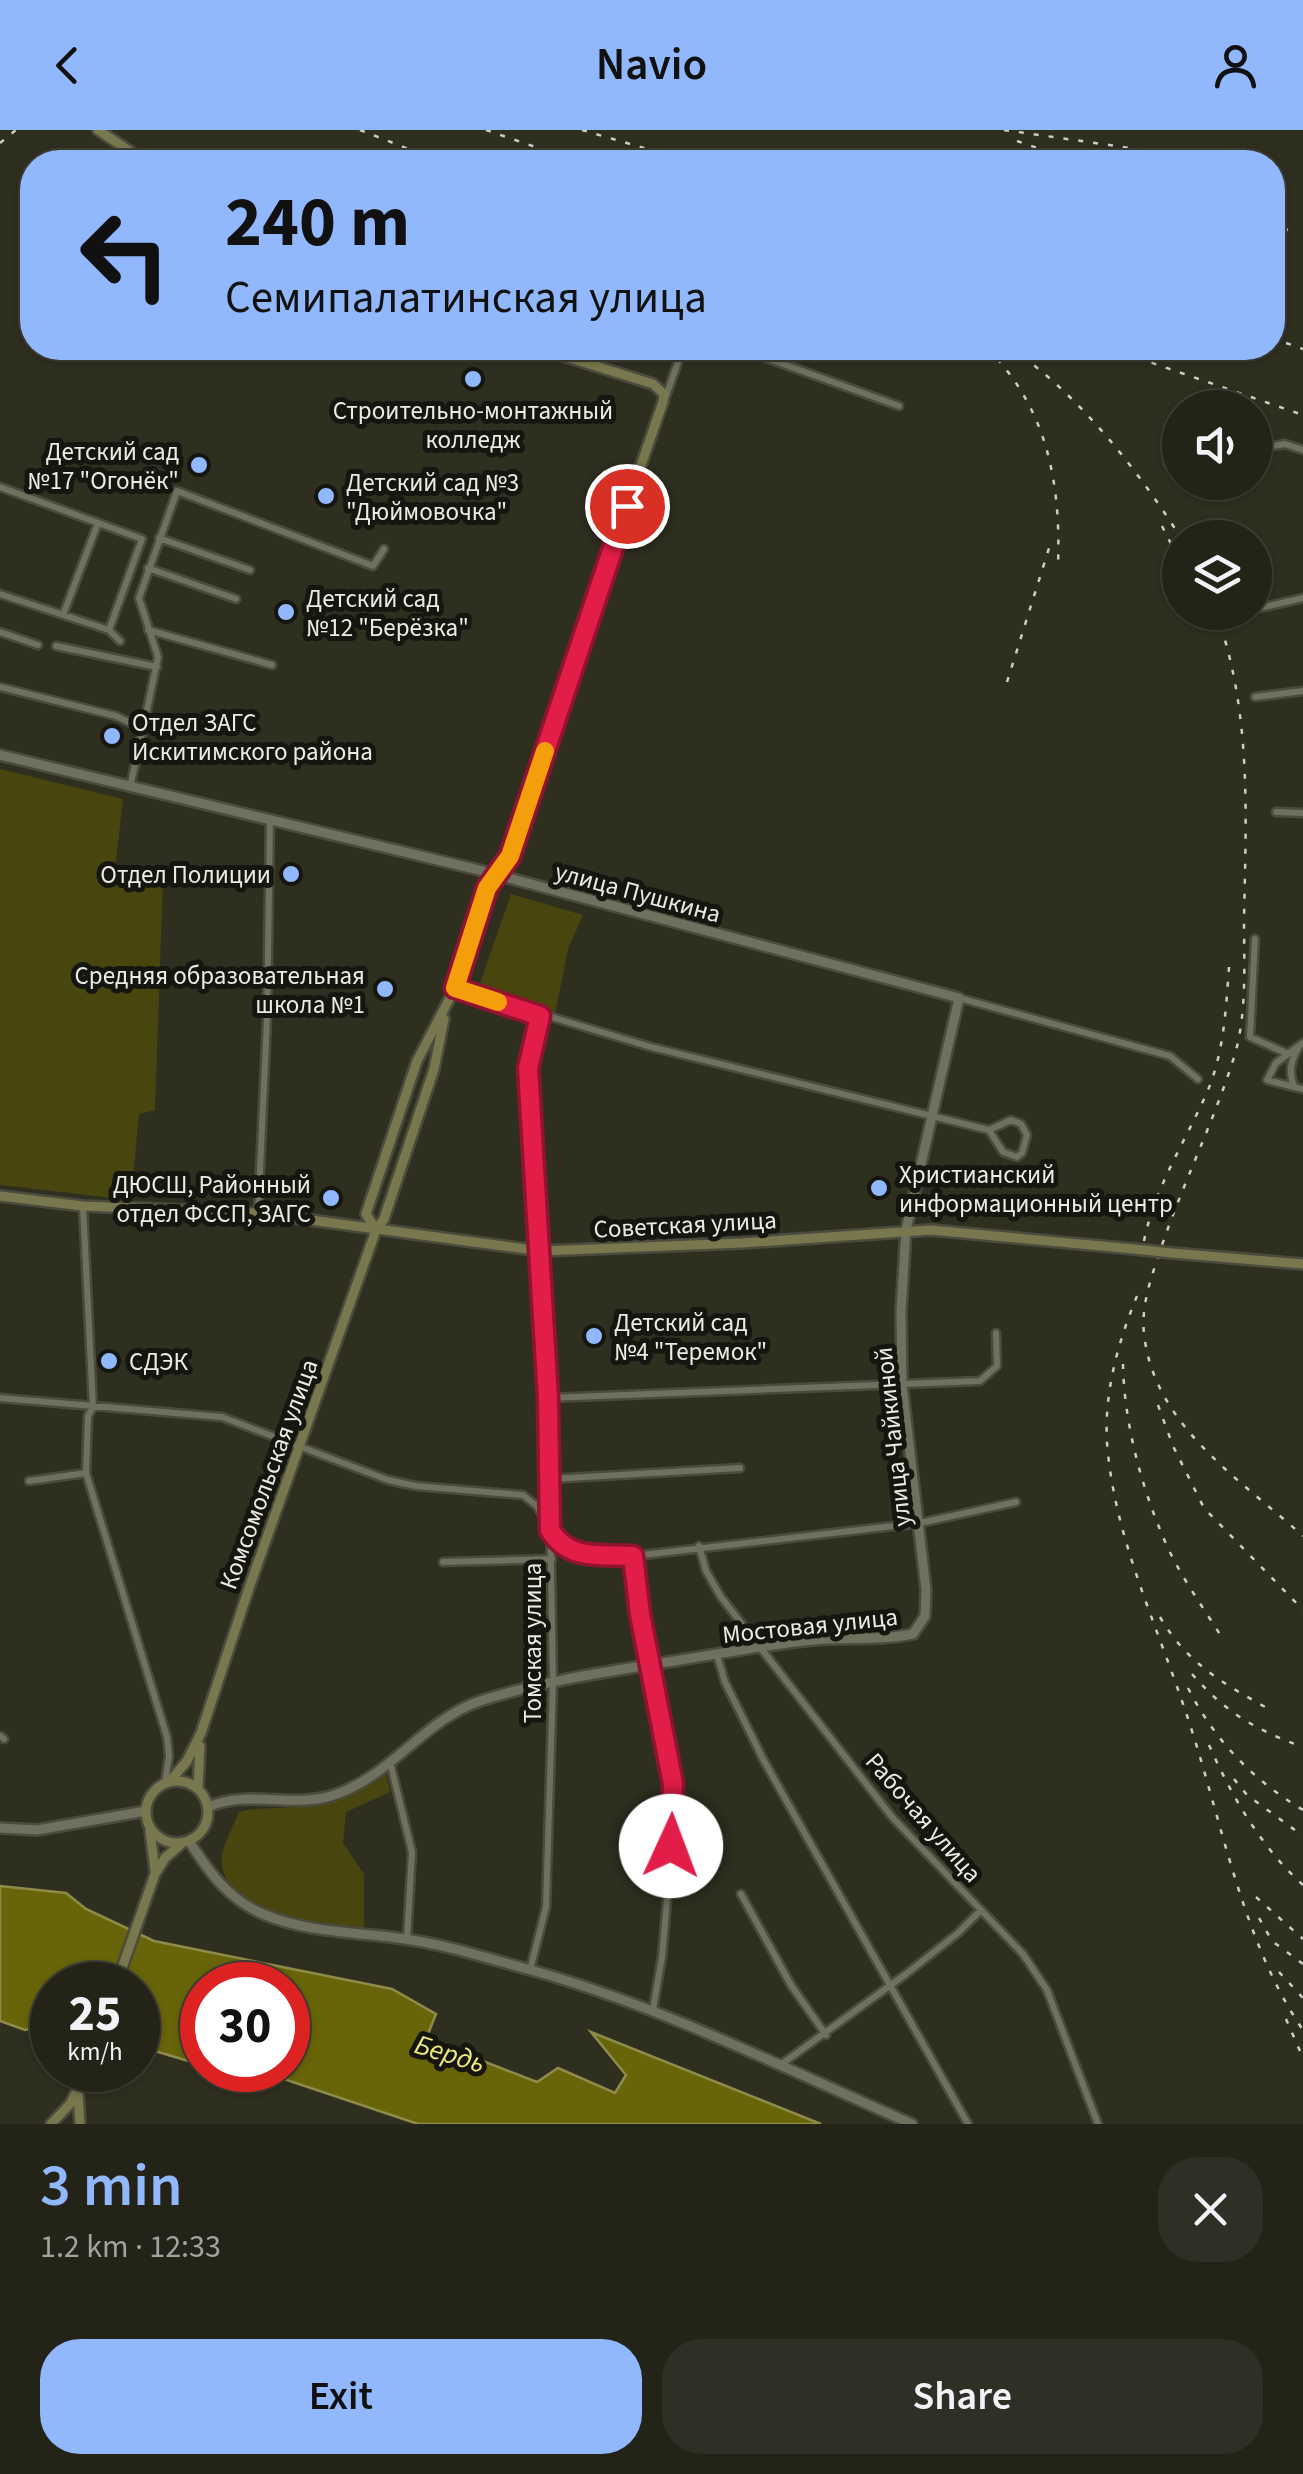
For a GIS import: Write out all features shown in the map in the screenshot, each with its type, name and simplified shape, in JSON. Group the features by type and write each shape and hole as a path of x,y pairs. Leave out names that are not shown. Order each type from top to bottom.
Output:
{"main road":[{"path":"98,130 128,150"},
{"path":"576,360 653,384 664,394 664,402"},
{"name":"Комсомольская улица","path":"376,1230 366,1214 417,1061 455,988 487,888 510,856 664,402"},
{"name":"Комсомольская улица","path":"168,1782 187,1761 201,1733 299,1446 376,1230 384,1219 434,1069 446,1006"},
{"name":"Советская улица","path":"0,1196 82,1206 258,1214 541,1251 742,1243 906,1230 1303,1264"},
{"name":"Комсомольская улица","path":"198,1788 201,1733"},
{"path":"124,1962 155,1874 166,1858 204,1828 208,1807 198,1788 184,1781 168,1782 152,1793 146,1812 155,1874"},
{"path":"148,1824 159,1838 186,1842"},
{"path":"51,2124 76,2092"},
{"path":"78,2092 80,2124"}],"street":[{"path":"664,402 679,360"},
{"path":"772,360 900,406"},
{"path":"1272,447 1285,444 1303,450"},
{"path":"1,490 142,538 109,630"},
{"path":"130,788 158,658 138,598 177,492 373,566 384,550"},
{"path":"64,615 98,523"},
{"path":"159,538 250,570"},
{"path":"148,568 236,599"},
{"path":"0,594 109,630 120,641"},
{"path":"1272,605 1303,598"},
{"path":"146,630 272,665"},
{"path":"0,632 38,645"},
{"path":"56,646 157,667"},
{"path":"0,688 116,716 142,729"},
{"path":"1255,697 1303,691"},
{"name":"улица Пушкина","path":"0,755 496,874 958,998 1170,1056 1198,1079"},
{"path":"1276,812 1303,814"},
{"path":"258,1214 267,1020 270,820"},
{"path":"1255,940 1250,1037 1286,1053"},
{"path":"455,988 540,1016 932,1118 989,1130 1011,1120 1021,1124 1027,1135 1022,1153 1017,1157 1003,1152 989,1130"},
{"name":"улица Чайкиной","path":"913,1634 925,1616 926,1590 902,1384 906,1230 958,998"},
{"name":"Томская улица","path":"530,1970 546,1907 553,1681 548,1398 528,1068 540,1016"},
{"path":"1302,1044 1291,1060 1299,1088 1266,1080 1286,1053 1302,1044"},
{"path":"82,1206 94,1408 88,1416 86,1473 167,1737 168,1782"},
{"path":"548,1398 980,1381 997,1366 996,1333"},
{"path":"0,1398 222,1417 388,1480 523,1495 537,1506 559,1544 574,1553 633,1556 920,1523 1016,1502"},
{"path":"550,1479 740,1468"},
{"path":"30,1481 86,1473"},
{"name":"Рабочая улица","path":"699,1546 706,1571 721,1597 892,1817 1023,1954 1047,1990 1098,2124"},
{"path":"633,1556 673,1784 670,1876 653,2009"},
{"path":"443,1562 552,1559"},
{"name":"Мостовая улица","path":"208,1807 242,1797 277,1802 320,1800 362,1783 451,1713 553,1681 762,1646 819,1639 892,1639 913,1634"},
{"path":"717,1655 725,1682 762,1760 968,2124"},
{"path":"390,1762 412,1852 407,1939"},
{"path":"0,1828 37,1830 146,1812"},
{"path":"186,1842 217,1883 264,1915 322,1929 407,1939 530,1970 653,2009 912,2124"},
{"path":"741,1894 791,1985 826,2036"},
{"path":"780,2066 826,2036 958,1934 980,1911"}],"shaded area":[{"path":"0,769 123,799 115,870 163,880 155,1110 139,1114 131,1200 0,1185"},
{"path":"511,894 583,915 568,949 555,1014 479,986"},
{"path":"386,1774 390,1792 346,1812 343,1843 364,1874 364,1928 276,1912 236,1891 225,1876 223,1851 239,1812 320,1803"}],"water":[{"path":"0,1886 66,1893 86,1909 154,1941 258,1962 180,1962 180,2058 160,2053 160,1962 30,1962 30,2029 0,2021"},
{"name":"Бердь","path":"310,1972 392,1989 436,2014 426,2039 537,2082 558,2068 615,2093 626,2075 591,2032 821,2124 418,2124 310,2088"}],"railway":[{"path":"0,143 16,130"},
{"path":"360,130 411,150"},
{"path":"486,130 544,150"},
{"path":"582,130 651,150"},
{"path":"1004,130 1144,150"},
{"path":"1017,141 1043,150"},
{"path":"1285,343 1303,349"},
{"path":"997,360 1024,396 1046,448 1057,505 1058,565"},
{"path":"1027,360 1104,434 1169,520"},
{"path":"1144,360 1303,415"},
{"path":"1007,682 1050,545"},
{"path":"1222,630 1236,688 1244,764 1241,1021 1227,1078 1154,1268 1145,1304 1145,1341 1153,1372 1185,1426 1230,1473 1303,1536"},
{"path":"1144,1241 1163,1182 1218,1060 1229,967"},
{"path":"1137,1296 1118,1349 1108,1405 1107,1443 1118,1510 1196,1744 1247,1915 1281,1994 1303,2030"},
{"path":"1123,1364 1130,1431 1156,1519 1177,1565 1224,1641"},
{"path":"1158,1405 1173,1446 1204,1508 1303,1610"},
{"path":"1160,1617 1193,1659 1267,1708"},
{"path":"1192,1674 1243,1719 1303,1747"},
{"path":"1188,1688 1210,1725 1237,1758 1303,1810"},
{"path":"1209,1745 1249,1820 1303,1885"},
{"path":"1234,1779 1247,1795 1303,1836"},
{"path":"1256,1897 1303,1939"},
{"path":"1259,1918 1272,1941 1303,1964"},
{"path":"1279,1972 1303,1998"},
{"path":"1286,2019 1303,2058"}],"slow traffic":[{"path":"498,1002 455,988 487,888 510,856 545,751"}],"place":[{"name":"Строительно-монтажный колледж","path":"473,379"},
{"name":"Детский сад №17 \"Огонёк\"","path":"199,465"},
{"name":"Детский сад №3 \"Дюймовочка\"","path":"326,496"},
{"name":"Детский сад №12 \"Берёзка\"","path":"286,612"},
{"name":"Отдел ЗАГС Искитимского района","path":"112,736"},
{"name":"Отдел Полиции","path":"291,874"},
{"name":"Средняя образовательная школа №1","path":"385,989"},
{"name":"Христианский информационный центр","path":"879,1188"},
{"name":"ДЮСШ, Районный отдел ФССП, ЗАГС","path":"331,1198"},
{"name":"Детский сад №4 \"Теремок\"","path":"594,1336"},
{"name":"СДЭК","path":"109,1361"}],"route":[{"path":"627,506 510,856 487,888 455,988 540,1016 528,1068 548,1398 550,1530 559,1544 574,1553 633,1556 640,1614 673,1784 671,1846"}]}
